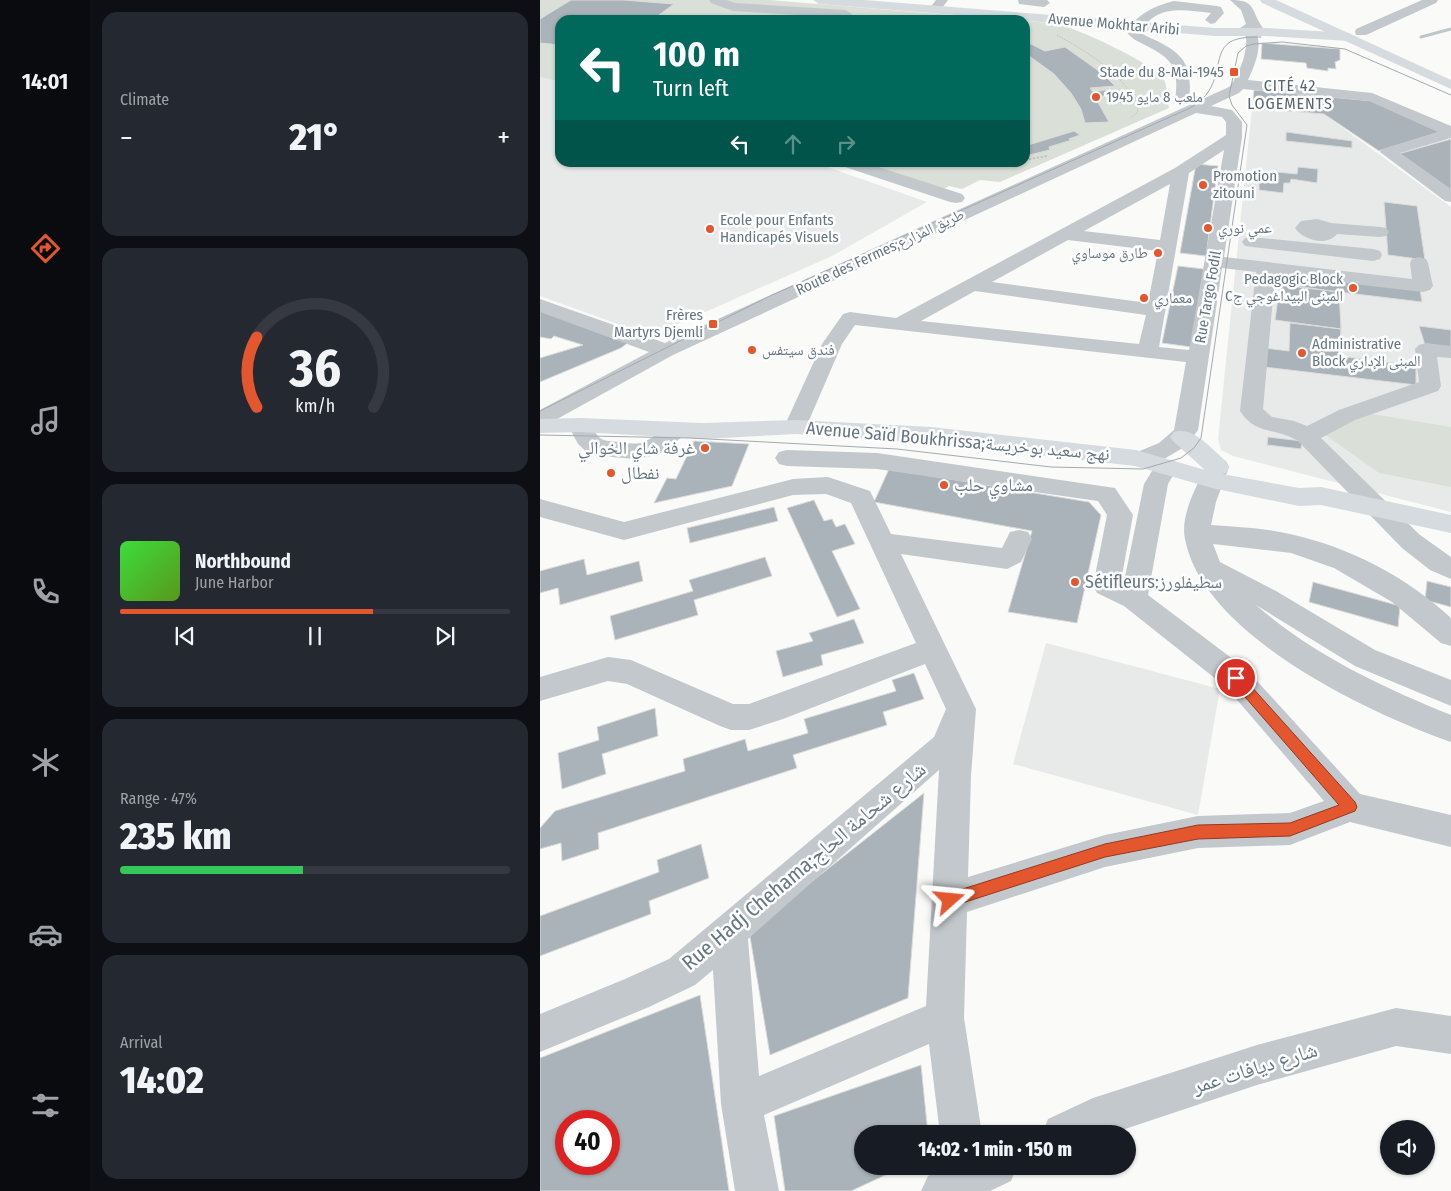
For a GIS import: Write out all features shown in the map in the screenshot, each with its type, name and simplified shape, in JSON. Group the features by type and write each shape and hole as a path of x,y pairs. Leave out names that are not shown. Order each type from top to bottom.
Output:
{"main road":[{"name":"Avenue Mokhtar Aribi","path":"819,0 938,5 1045,6 1137,24"},
{"path":"1266,0 1310,20 1443,67"},
{"path":"1290,0 1451,85"},
{"name":"Avenue Mokhtar Aribi","path":"1019,7 1137,24 1215,32 1248,29 1304,30 1311,27 1310,20"},
{"name":"Avenue Mokhtar Aribi","path":"1248,29 1355,35"},
{"path":"540,426 580,425"},
{"name":"Avenue Saïd Boukhrissa;نهج سعيد بوخريسة","path":"678,429 703,431 796,427 931,435 1154,463 1214,474 1299,497 1321,496 1451,524"},
{"path":"1182,437 1214,474"}],"street":[{"path":"715,0 730,7 846,14"},
{"path":"763,9 773,0"},
{"path":"1355,35 1432,0"},
{"path":"1150,16 1194,16 1210,9 1242,5 1251,14 1251,22 1248,29 1252,40 1251,49 1240,84 1226,104 1188,105 1183,74 1179,64 1168,52 1134,35 1133,32 1137,24 1150,16 1171,5 1191,5 1210,9"},
{"path":"1164,16 1191,5"},
{"path":"1240,84 1372,97 1451,132"},
{"name":"Rue Targo Fodil","path":"1182,437 1188,421 1234,137 1234,122 1226,104"},
{"name":"Route des Fermes;طريق المزارع","path":"540,419 666,352 1188,105"},
{"path":"1451,132 1388,152 1451,197"},
{"path":"899,325 1181,171 1234,137"},
{"path":"860,167 956,198"},
{"path":"1148,350 1157,310 1181,171"},
{"path":"933,208 973,190"},
{"path":"1297,208 1318,234 1373,255"},
{"path":"897,226 913,236"},
{"path":"1252,242 1318,234 1380,232"},
{"path":"1063,234 1168,247"},
{"path":"1317,274 1318,234"},
{"path":"1215,262 1423,286 1419,263"},
{"path":"1266,268 1251,411 1265,423 1294,428 1306,436 1418,550 1451,569"},
{"path":"970,285 1157,310"},
{"path":"540,304 666,352"},
{"path":"796,427 832,344 850,318 1197,357"},
{"path":"1306,436 1347,415 1430,386 1426,349 1451,352"},
{"path":"580,425 586,439 598,449 634,451 650,449 678,429"},
{"path":"1134,599 1156,484 1154,463 1164,451 1182,437"},
{"path":"787,458 877,461 1106,494 1120,515 1107,586 1134,599 1236,678 1350,807"},
{"path":"1214,474 1200,512 1198,533 1204,559 1230,600 1262,626 1341,679 1411,714 1451,729"},
{"path":"540,508 624,531 793,487 828,486 861,497 961,709 955,776 944,1018 960,1125"},
{"path":"1198,533 1303,546 1336,557 1394,590 1451,635"},
{"path":"883,542 1007,559 1012,555 1019,539"},
{"path":"1210,569 1242,584 1365,658 1451,693"},
{"path":"540,689 608,669 631,672 731,717 749,717 933,649"},
{"path":"1341,679 1365,658"},
{"name":"Rue Hadj Chehama;شارع شحامة الحاج","path":"540,1033 636,994 682,972 945,746 961,709"},
{"path":"950,900 1105,850 1198,832 1290,829 1350,807 1451,831"},
{"path":"728,932 741,1104 757,1191"},
{"path":"741,1104 944,1018"},
{"name":"شارع ديافات عمر","path":"1081,1125 1093,1119 1257,1065 1396,1027 1451,1035"}],"path":[{"path":"1056,34 1092,55 1114,73 1136,99 1139,105 1137,112 1122,122"},
{"path":"1030,159 1054,153"}],"shaded area":[{"path":"540,0 769,0 951,15 555,15 555,81 540,77"},
{"name":"ملعب 8 مايو 1945","path":"1030,21 1052,23 1066,27 1113,46 1156,71 1165,81 1169,108 1000,182 980,180 962,189 949,186 942,190 868,167 1030,167"},
{"name":"Ecole pour Enfants Handicapés Visuels","path":"540,77 555,81 555,167 827,167 927,202 832,256 651,336 540,296"},
{"path":"1252,108 1324,114 1451,207 1451,512 1233,456 1221,450 1218,439"},
{"path":"1366,413 1451,427 1451,487 1379,473 1324,434"},
{"path":"1046,643 1220,689 1198,815 1013,764"}],"building":[{"path":"571,0 623,0 674,4 659,15 555,15 555,44 540,43 540,19"},
{"path":"1262,43 1340,49 1340,60 1335,62 1336,69 1328,68 1328,71 1307,68 1306,63 1261,59"},
{"path":"1030,44 1045,51 1065,47 1103,74 1115,86 1090,88 1093,92 1105,90 1109,95 1095,97 1109,122 1085,123 1081,109 1071,93 1054,74 1030,57"},
{"path":"1254,90 1373,101 1440,132 1379,151 1324,114 1252,108"},
{"path":"1074,131 1080,135 1069,139 1072,140 1049,147 1050,150 1030,155 1030,144"},
{"path":"1286,132 1352,141 1352,148 1286,141"},
{"path":"1451,139 1451,191 1398,154"},
{"path":"1196,164 1218,166 1206,256 1180,253"},
{"path":"1298,167 1318,169 1317,183 1291,179 1290,183 1284,183 1283,193 1259,190 1259,175 1277,176 1277,172 1297,174"},
{"path":"1384,202 1417,206 1425,260 1388,255"},
{"path":"1178,266 1204,269 1191,347 1162,343"},
{"name":"Pedagogic Block Cالمبنى البيداغوجي ج","path":"1289,276 1420,289 1422,302 1289,286"},
{"path":"1280,284 1339,292 1341,329 1275,320"},
{"path":"540,308 630,341 621,348 540,382 540,358 583,345 554,336 551,339 540,337"},
{"name":"Administrative Block المبنى الإداري","path":"1290,323 1341,329 1339,356 1416,366 1416,385 1264,367 1265,348 1289,351"},
{"path":"1419,326 1451,330 1451,348 1425,345"},
{"path":"1268,437 1302,441 1301,449 1267,445"},
{"path":"694,441 749,444 732,486 654,503 667,478 676,479"},
{"path":"889,469 1089,502 1101,515 1077,623 1008,612 1032,531 874,502"},
{"path":"814,500 824,521 832,519 836,527 845,524 855,544 832,551 860,609 837,617 787,508"},
{"path":"774,507 778,521 690,543 687,528"},
{"path":"765,557 772,576 694,600 698,615 615,640 610,616 693,591 689,580"},
{"path":"584,559 587,575 639,561 643,581 560,605 558,588 540,593 540,571"},
{"path":"1427,581 1451,587 1451,607 1425,600"},
{"path":"1313,582 1400,606 1398,627 1309,602"},
{"path":"854,619 864,643 821,655 823,665 783,677 776,651 813,641 809,633"},
{"path":"914,673 924,699 883,712 887,725 793,755 797,768 598,833 599,849 562,861 561,843 540,849 540,828 555,811 685,771 683,759 745,739 748,751 808,733 804,719 896,691 892,680"},
{"path":"655,708 658,736 602,754 606,774 562,789 558,753 599,740 597,727"},
{"path":"924,793 908,998 770,1055 749,931"},
{"path":"701,844 709,878 649,901 651,914 540,956 540,916 659,872 657,860"},
{"path":"700,995 729,1191 540,1191 540,1058"},
{"path":"921,1065 927,1125 854,1125 854,1175 886,1175 851,1191 785,1191 774,1116"}],"waterway":[{"path":"1421,37 1451,29"}],"tram line":[{"path":"540,411 770,296 1190,108 1202,100 1209,91 1224,48 1230,42 1237,39 1261,37"},
{"path":"540,435 690,438 897,449 1051,467 1143,469 1181,458 1194,448 1201,438 1247,125 1232,105 1229,96 1238,53 1246,46 1282,42 1345,49 1451,95"}],"place":[{"name":"Stade du 8-Mai-1945","path":"1234,72"},
{"name":"ملعب 8 مايو 1945","path":"1096,97"},
{"name":"Promotion zitouni","path":"1203,185"},
{"name":"عمي نوري","path":"1208,228"},
{"name":"Ecole pour Enfants Handicapés Visuels","path":"710,229"},
{"name":"طارق موساوي","path":"1158,253"},
{"name":"Pedagogic Block Cالمبنى البيداغوجي ج","path":"1353,288"},
{"name":"معماري","path":"1144,298"},
{"name":"Frères Martyrs Djemli","path":"713,324"},
{"name":"فندق سيتفس","path":"752,350"},
{"name":"Administrative Block المبنى الإداري","path":"1302,353"},
{"name":"غرفة شاي الخوالي","path":"705,448"},
{"name":"نفطال","path":"611,473"},
{"name":"مشاوي حلب","path":"944,485"},
{"name":"Sétifleurs;سطيفلورز","path":"1075,582"}],"district":[{"name":"CITÉ 42 LOGEMENTS","path":"1290,94"}],"route":[{"path":"950,900 1105,850 1198,832 1290,829 1350,807 1236,678"}]}
